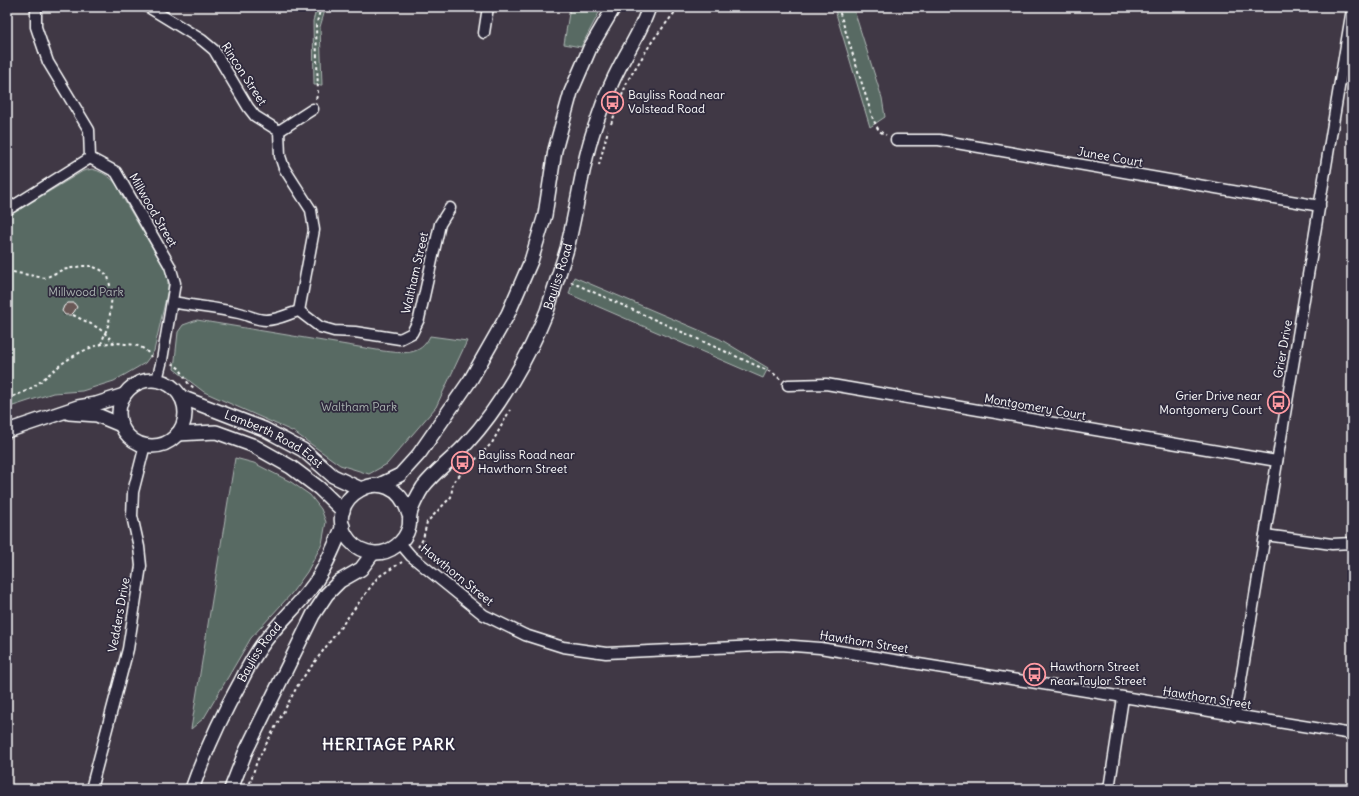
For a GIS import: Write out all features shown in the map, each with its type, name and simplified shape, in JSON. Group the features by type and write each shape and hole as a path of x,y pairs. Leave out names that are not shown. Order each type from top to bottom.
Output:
{"street":[{"path":"7,210 90,158 90,130 48,62 36,27 36,7"},
{"name":"Rincon Street","path":"148,7 202,40 214,50 255,116 279,131"},
{"path":"484,33 488,7"},
{"path":"378,486 400,475 419,454 471,379 508,314 531,261 545,215 555,150 571,92 590,48 614,7"},
{"name":"Bayliss Road","path":"400,543 407,530 409,515 422,488 438,470 468,442 497,405 522,363 538,331 546,312 569,242 585,160 598,117 619,68 640,29 649,7"},
{"name":"Grier Drive","path":"1235,716 1352,9"},
{"path":"172,302 240,313 266,320 278,318 299,311 314,230 310,210 284,168 280,156 279,131 313,109"},
{"name":"Junee Court","path":"896,140 939,140 1320,206"},
{"name":"Millwood Street","path":"90,158 116,172 170,266 175,283 162,360 157,380"},
{"name":"Waltham Street","path":"299,311 320,327 334,331 355,332 400,339 412,333 419,319 440,224 450,208"},
{"path":"7,431 78,407 108,401 124,394 138,382 157,380"},
{"name":"Lamberth Road East","path":"157,380 167,383 175,389 181,397 264,429 303,450 333,476 361,489"},
{"name":"Montgomery Court","path":"788,385 826,384 1277,461"},
{"path":"124,394 120,404 119,415 122,425 127,434 135,441 145,445"},
{"path":"177,434 182,426 185,416 185,406 181,397"},
{"path":"61,413 97,416 122,425"},
{"name":"Lamberth Road East","path":"145,445 162,444 171,440 177,434 216,432 252,445 292,467 319,488 343,511"},
{"name":"Vedders Drive","path":"91,789 128,649 141,566 139,547 132,516 133,492 145,445"},
{"path":"361,489 370,486 390,488 399,495 406,504 409,515"},
{"name":"Bayliss Road","path":"192,789 208,746 246,671 264,642 289,615 315,583 328,561 342,526 343,511 349,498 361,489"},
{"path":"342,526 346,536 353,545 373,553 392,549 400,543"},
{"path":"1265,535 1332,544 1352,543"},
{"name":"Hawthorn Street","path":"400,543 411,556 484,615 525,635 563,647 606,653 781,645 820,648 1352,734"},
{"name":"Bayliss Road","path":"231,789 245,753 314,615 327,594 340,580 361,569 373,553"},
{"path":"1109,789 1123,698"}],"path":[{"path":"313,109 318,93 316,26 321,7"},
{"path":"598,168 609,128 628,80 653,40 679,7"},
{"path":"838,7 873,119 879,131 896,140"},
{"path":"7,271 45,278 62,270 82,266 91,266 101,270 108,276 112,295 109,323 101,344"},
{"path":"571,282 773,373 788,385"},
{"path":"73,315 97,326 114,343"},
{"path":"248,789 258,761 299,683 378,577 411,556 423,539 427,522 451,497 453,482 492,443 510,410"}],"green space":[{"path":"317,7 326,7 320,27 322,85 314,85 313,21"},
{"path":"570,7 602,7 581,47 564,44"},
{"path":"834,7 853,7 882,98 885,117 870,127"},
{"name":"Millwood Park","path":"92,169 103,173 112,179 119,187 123,198 166,271 168,289 154,351 145,363 114,381 82,391 53,393 7,408 7,217 83,171"},
{"path":"574,277 720,339 768,368 763,378 569,294"},
{"name":"Waltham Park","path":"197,320 383,351 404,353 416,351 426,343 430,336 467,341 436,407 387,464 369,474 340,465 294,432 204,392 174,369 178,332 183,325"},
{"path":"235,458 254,463 291,482 310,495 321,509 326,522 322,544 307,572 291,594 251,638 204,718 191,729"}],"building":[{"path":"68,303 74,303 77,307 71,315 65,315 62,311 64,306"}],"place":[{"name":"Bayliss Road near Volstead Road","path":"612,102"},
{"name":"Grier Drive near Montgomery Court","path":"1278,403"},
{"name":"Bayliss Road near Hawthorn Street","path":"463,462"},
{"name":"Hawthorn Street near Taylor Street","path":"1034,674"}],"district":[{"name":"HERITAGE PARK","path":"389,744"}]}
